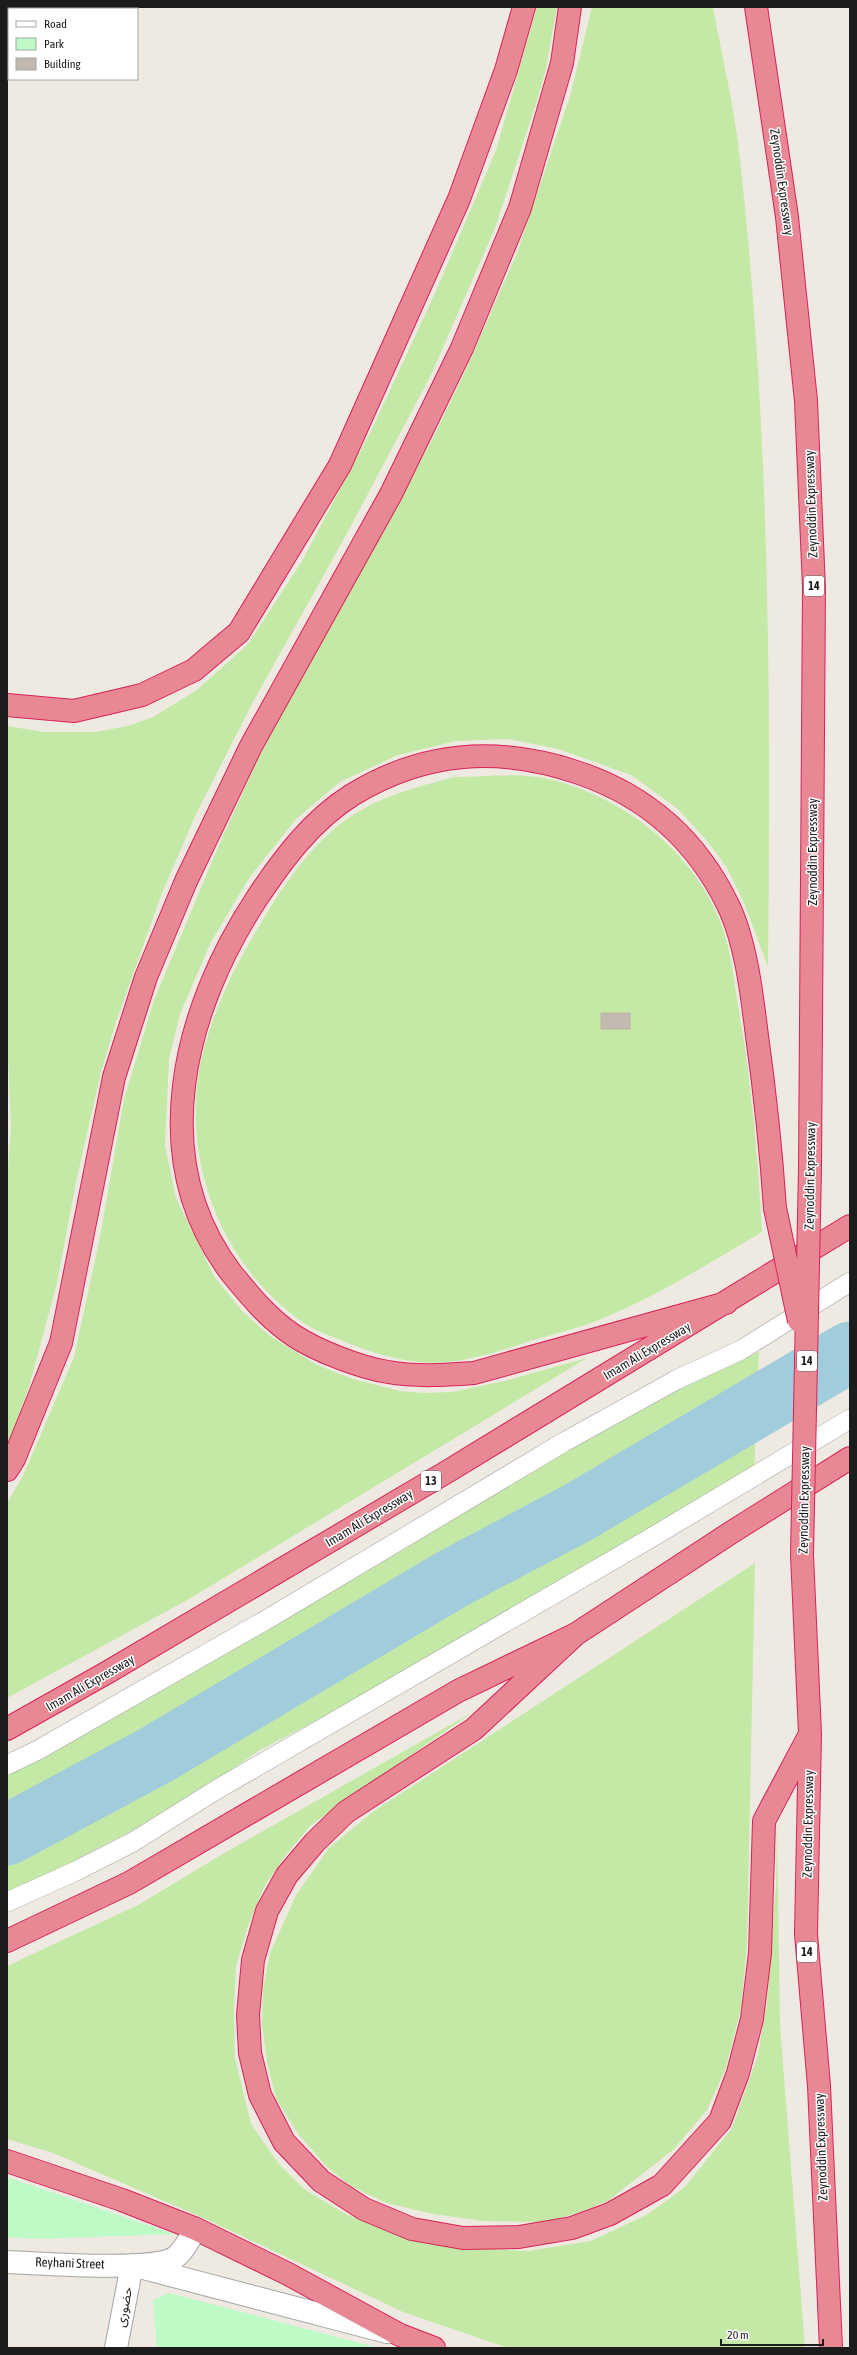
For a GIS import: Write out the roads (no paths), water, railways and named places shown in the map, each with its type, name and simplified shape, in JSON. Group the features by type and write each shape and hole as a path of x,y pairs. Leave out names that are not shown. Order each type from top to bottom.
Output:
{"highway":[{"path":"7,705 74,711 142,695 194,670 239,632 340,465 460,199 506,70 524,7"},
{"path":"7,1470 14,1460 61,1343 114,1077 146,977 186,881 251,746 391,494 462,348 520,208 562,63 570,7"},
{"name":"Zeynoddin Expressway","path":"756,7 787,216 806,402 814,588 810,1168 802,1555 810,1734 806,1934 820,2086 831,2348"},
{"path":"726,1303 474,1373 436,1375 386,1372 342,1359 293,1336 254,1302 222,1260 196,1209 185,1165 181,1123 188,1052 205,997 238,926 278,867 313,826 354,794 409,770 458,757 488,754 539,760 566,768 619,789 650,807 676,831 706,868 730,908 743,952 752,990 770,1129 775,1208 807,1361"},
{"name":"Imam Ali Expressway","path":"7,1729 184,1628 726,1303 850,1226"},
{"path":"7,1941 130,1883 458,1690 576,1634 735,1530 850,1458"},
{"path":"576,1634 474,1728 346,1812 315,1842 287,1875 268,1911 253,1960 248,2015 250,2053 260,2095 284,2142 321,2181 364,2209 412,2229 455,2237 519,2237 572,2228 610,2214 662,2185 720,2121 738,2073 752,2019 760,1953 764,1821 810,1734"},
{"path":"7,2161 122,2200 196,2229 288,2274 400,2335 434,2348"}],"street":[{"path":"132,2265 167,2261 176,2257 196,2229"},
{"name":"Reyhani Street","path":"7,2262 132,2265"},
{"path":"132,2265 400,2335"},
{"name":"حضوری","path":"116,2348 132,2265"}],"lane":[{"path":"7,1765 45,1746 271,1617 564,1442 676,1380 741,1350 850,1282"},
{"path":"7,1902 76,1871 133,1842 222,1786 644,1542 850,1419"}],"waterway":[{"path":"7,1835 156,1755 452,1579 577,1513 850,1352"}]}
